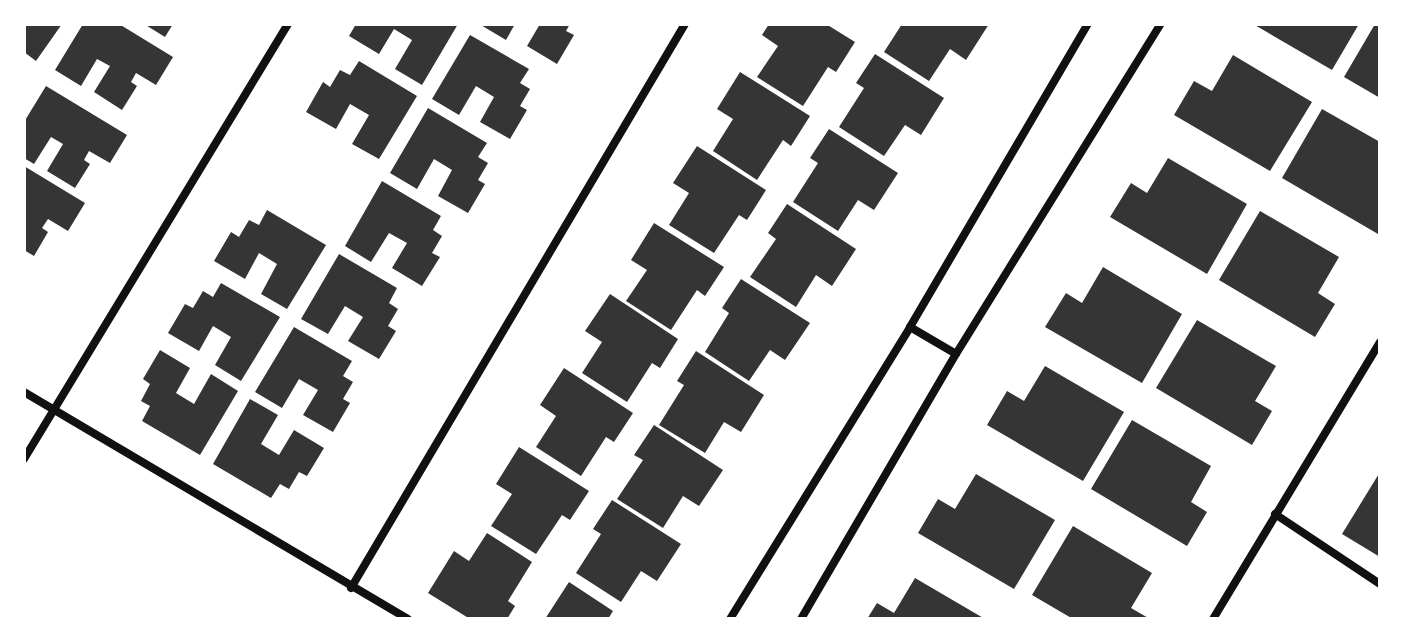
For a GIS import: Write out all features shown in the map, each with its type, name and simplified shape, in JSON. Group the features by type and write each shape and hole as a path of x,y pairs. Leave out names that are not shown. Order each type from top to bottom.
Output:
{"street":[{"path":"24,459 288,24"},
{"path":"351,588 685,24"},
{"path":"730,619 910,327 1088,24"},
{"path":"801,619 956,354 1161,24"},
{"path":"910,327 956,354"},
{"path":"1213,619 1380,342"},
{"path":"24,392 408,619"},
{"path":"1275,514 1380,584"}],"building":[{"path":"24,24 62,24 36,61 24,52"},
{"path":"83,24 119,24 173,57 156,85 136,73 131,82 137,86 122,110 94,92 110,66 97,59 81,86 55,70"},
{"path":"144,24 173,24 165,37"},
{"path":"356,24 458,24 422,85 395,69 412,40 394,29 379,54 349,36"},
{"path":"479,24 515,24 506,40"},
{"path":"540,24 570,24 566,31 574,35 557,64 527,46"},
{"path":"769,24 826,24 855,42 836,72 828,67 803,106 757,77 778,46 762,35"},
{"path":"902,24 989,24 966,60 950,49 929,81 884,52"},
{"path":"1253,24 1359,24 1332,70"},
{"path":"1375,24 1380,24 1380,98 1344,77"},
{"path":"470,35 529,69 520,83 530,89 520,106 527,110 510,139 480,122 494,97 476,86 459,115 432,99"},
{"path":"875,54 944,98 921,135 905,125 884,156 839,127 864,88 856,83"},
{"path":"1233,55 1312,102 1270,171 1174,115 1194,81 1212,91"},
{"path":"359,61 417,96 379,159 352,144 369,115 350,104 336,129 306,112 323,82 330,87 340,70 350,75"},
{"path":"740,72 810,116 791,146 783,140 757,180 713,151 733,119 717,109"},
{"path":"46,86 127,135 110,163 89,151 84,160 90,164 75,188 47,171 63,144 51,137 34,164 24,158 24,122"},
{"path":"428,108 487,143 478,157 488,163 478,180 485,184 468,213 438,196 452,170 434,159 417,189 390,173"},
{"path":"1322,109 1380,142 1378,234 1282,178"},
{"path":"829,129 898,173 874,210 858,200 838,231 793,202 818,163 810,158"},
{"path":"697,146 766,190 747,220 739,215 714,253 669,225 689,193 673,183"},
{"path":"1168,158 1247,204 1207,274 1110,217 1131,183 1147,193"},
{"path":"24,166 85,203 68,231 48,219 42,228 48,232 34,256 24,250"},
{"path":"382,181 441,216 433,230 442,236 432,253 440,257 422,286 392,268 407,243 389,233 371,262 345,246"},
{"path":"787,204 856,249 832,286 816,275 796,307 750,277 776,239 768,233"},
{"path":"267,210 326,245 287,309 261,294 277,264 259,253 245,279 214,261 231,232 239,237 249,220 259,225"},
{"path":"1260,211 1339,257 1318,293 1335,304 1315,337 1219,280"},
{"path":"654,223 724,267 705,296 697,290 671,330 626,301 647,270 631,260"},
{"path":"339,254 397,288 389,303 398,309 388,326 396,331 379,359 348,341 363,317 345,306 328,334 301,319"},
{"path":"1103,267 1182,314 1142,383 1045,327 1066,293 1082,303"},
{"path":"741,279 810,323 785,360 770,350 749,381 705,352 729,313 722,308"},
{"path":"221,283 280,317 241,381 215,365 231,337 213,326 199,351 168,333 185,304 193,308 203,291 213,297"},
{"path":"610,294 678,339 660,368 652,363 627,402 582,373 602,342 585,331"},
{"path":"1197,320 1276,366 1255,401 1272,411 1252,445 1156,388"},
{"path":"294,327 352,361 343,376 353,382 343,399 350,403 333,432 303,415 318,390 299,379 282,408 255,392"},
{"path":"160,350 190,368 176,393 194,404 211,374 238,391 200,455 142,421 150,406 141,401 150,384 143,379"},
{"path":"696,351 764,395 741,432 724,422 705,453 659,425 684,385 677,381"},
{"path":"1045,366 1124,412 1083,481 987,425 1007,391 1024,401"},
{"path":"564,368 633,413 614,442 606,437 581,476 536,447 556,416 540,405"},
{"path":"250,399 278,415 261,444 279,455 294,430 324,448 307,476 299,472 289,489 280,484 271,498 213,464"},
{"path":"1132,420 1211,466 1191,502 1207,512 1187,546 1091,489"},
{"path":"654,425 723,470 699,506 683,496 663,528 617,499 643,460 634,455"},
{"path":"519,447 589,491 570,520 562,515 536,554 491,526 512,494 496,484"},
{"path":"1380,472 1380,557 1342,534"},
{"path":"976,474 1055,520 1014,589 918,533 938,499 955,509"},
{"path":"612,500 681,544 657,581 641,571 621,602 576,573 601,534 593,529"},
{"path":"1073,526 1152,573 1131,608 1150,619 1073,619 1032,595"},
{"path":"487,533 532,562 508,601 515,606 507,619 470,619 428,593 454,551 469,561"},
{"path":"915,578 985,619 867,619 877,603 894,613"},
{"path":"569,582 613,611 608,619 545,619"}]}
